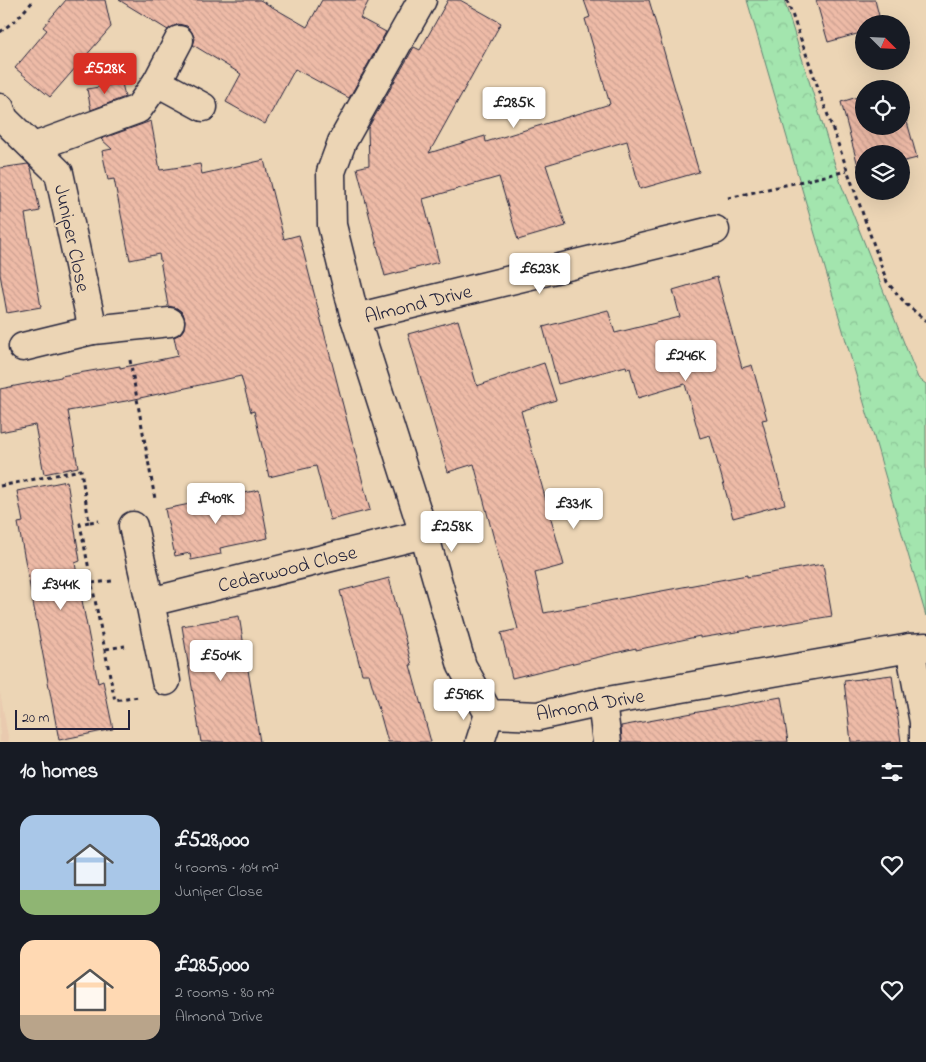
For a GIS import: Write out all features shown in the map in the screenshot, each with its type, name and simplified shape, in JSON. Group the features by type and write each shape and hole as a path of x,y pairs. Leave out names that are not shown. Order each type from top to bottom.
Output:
{"street":[{"name":"Almond Drive","path":"422,0 342,142 331,172 332,225 355,318 424,534 462,666 489,714 538,716 602,702 918,647"},
{"path":"34,148 138,109 157,82 178,40"},
{"path":"157,82 203,107"},
{"name":"Juniper Close","path":"0,108 4,119 59,173 93,330"},
{"name":"Almond Drive","path":"355,318 715,230"},
{"path":"23,348 93,330 170,322"},
{"path":"133,526 166,681"},
{"name":"Cedarwood Close","path":"150,602 424,534"},
{"path":"918,647 924,742"},
{"path":"602,702 607,742"},
{"path":"480,742 489,714"}],"path":[{"path":"0,32 17,19 34,0"},
{"path":"787,0 887,282 906,304 926,320"},
{"path":"725,198 847,171"},
{"path":"124,327 156,501"},
{"path":"0,486 81,470 89,522"},
{"path":"133,526 114,519 80,524 115,701 150,695 166,681"}],"shaded area":[{"path":"0,692 9,742 0,742"}],"green space":[{"path":"747,0 784,0 841,184 918,378 926,384 926,616"}],"building":[{"path":"66,0 105,0 111,27 50,97 15,68 47,30 43,27"},
{"path":"119,0 260,0 307,27 322,0 369,0 360,18 386,32 349,98 295,69 265,124 226,102 241,74 193,45 195,39 187,26 178,24 168,30"},
{"path":"448,0 460,0 501,23 429,153 485,136 486,142 610,104 585,19 590,17 584,0 649,0 699,172 640,189 627,141 546,165 566,226 518,240 499,177 423,199 439,262 385,276 357,168 369,165 368,128 414,47 420,50"},
{"path":"816,0 875,0 879,15 855,15 855,34 828,42"},
{"path":"122,83 125,97 91,110 87,89"},
{"path":"855,98 855,135 910,135 910,133 917,158 910,160 910,145 855,145 855,154 841,102"},
{"path":"151,121 160,170 200,164 202,174 264,160 284,239 299,235 370,510 330,520 316,466 269,477 254,411 251,412 241,376 126,401 68,411 78,467 44,474 35,425 0,432 0,389 61,376 120,366 120,368 178,356 174,337 184,329 185,320 183,313 177,308 168,306 159,254 130,260 114,179 108,180 102,151 112,149 101,139"},
{"path":"28,164 31,168 40,211 25,214 41,307 7,313 0,274 0,168"},
{"path":"717,277 742,368 752,365 767,419 762,420 785,504 733,518 710,435 700,438 685,384 638,398 630,368 627,369 626,366 558,384 543,327 608,310 615,333 680,317 673,290"},
{"path":"458,320 477,386 544,363 556,400 521,411 564,565 535,573 544,613 747,575 747,577 823,564 832,616 700,638 700,636 636,650 636,648 512,678 501,633 518,629 474,464 448,472 408,334"},
{"path":"67,481 80,561 75,563 78,580 98,683 103,681 113,729 59,740 18,523 23,522 17,491"},
{"path":"259,490 268,538 220,548 221,554 191,560 190,553 175,556 165,509"},
{"path":"389,578 431,742 388,742 369,674 362,674 340,591"},
{"path":"239,616 260,742 201,742 182,626"},
{"path":"892,675 901,742 851,742 844,681"},
{"path":"781,697 788,742 622,742 621,726"}]}
